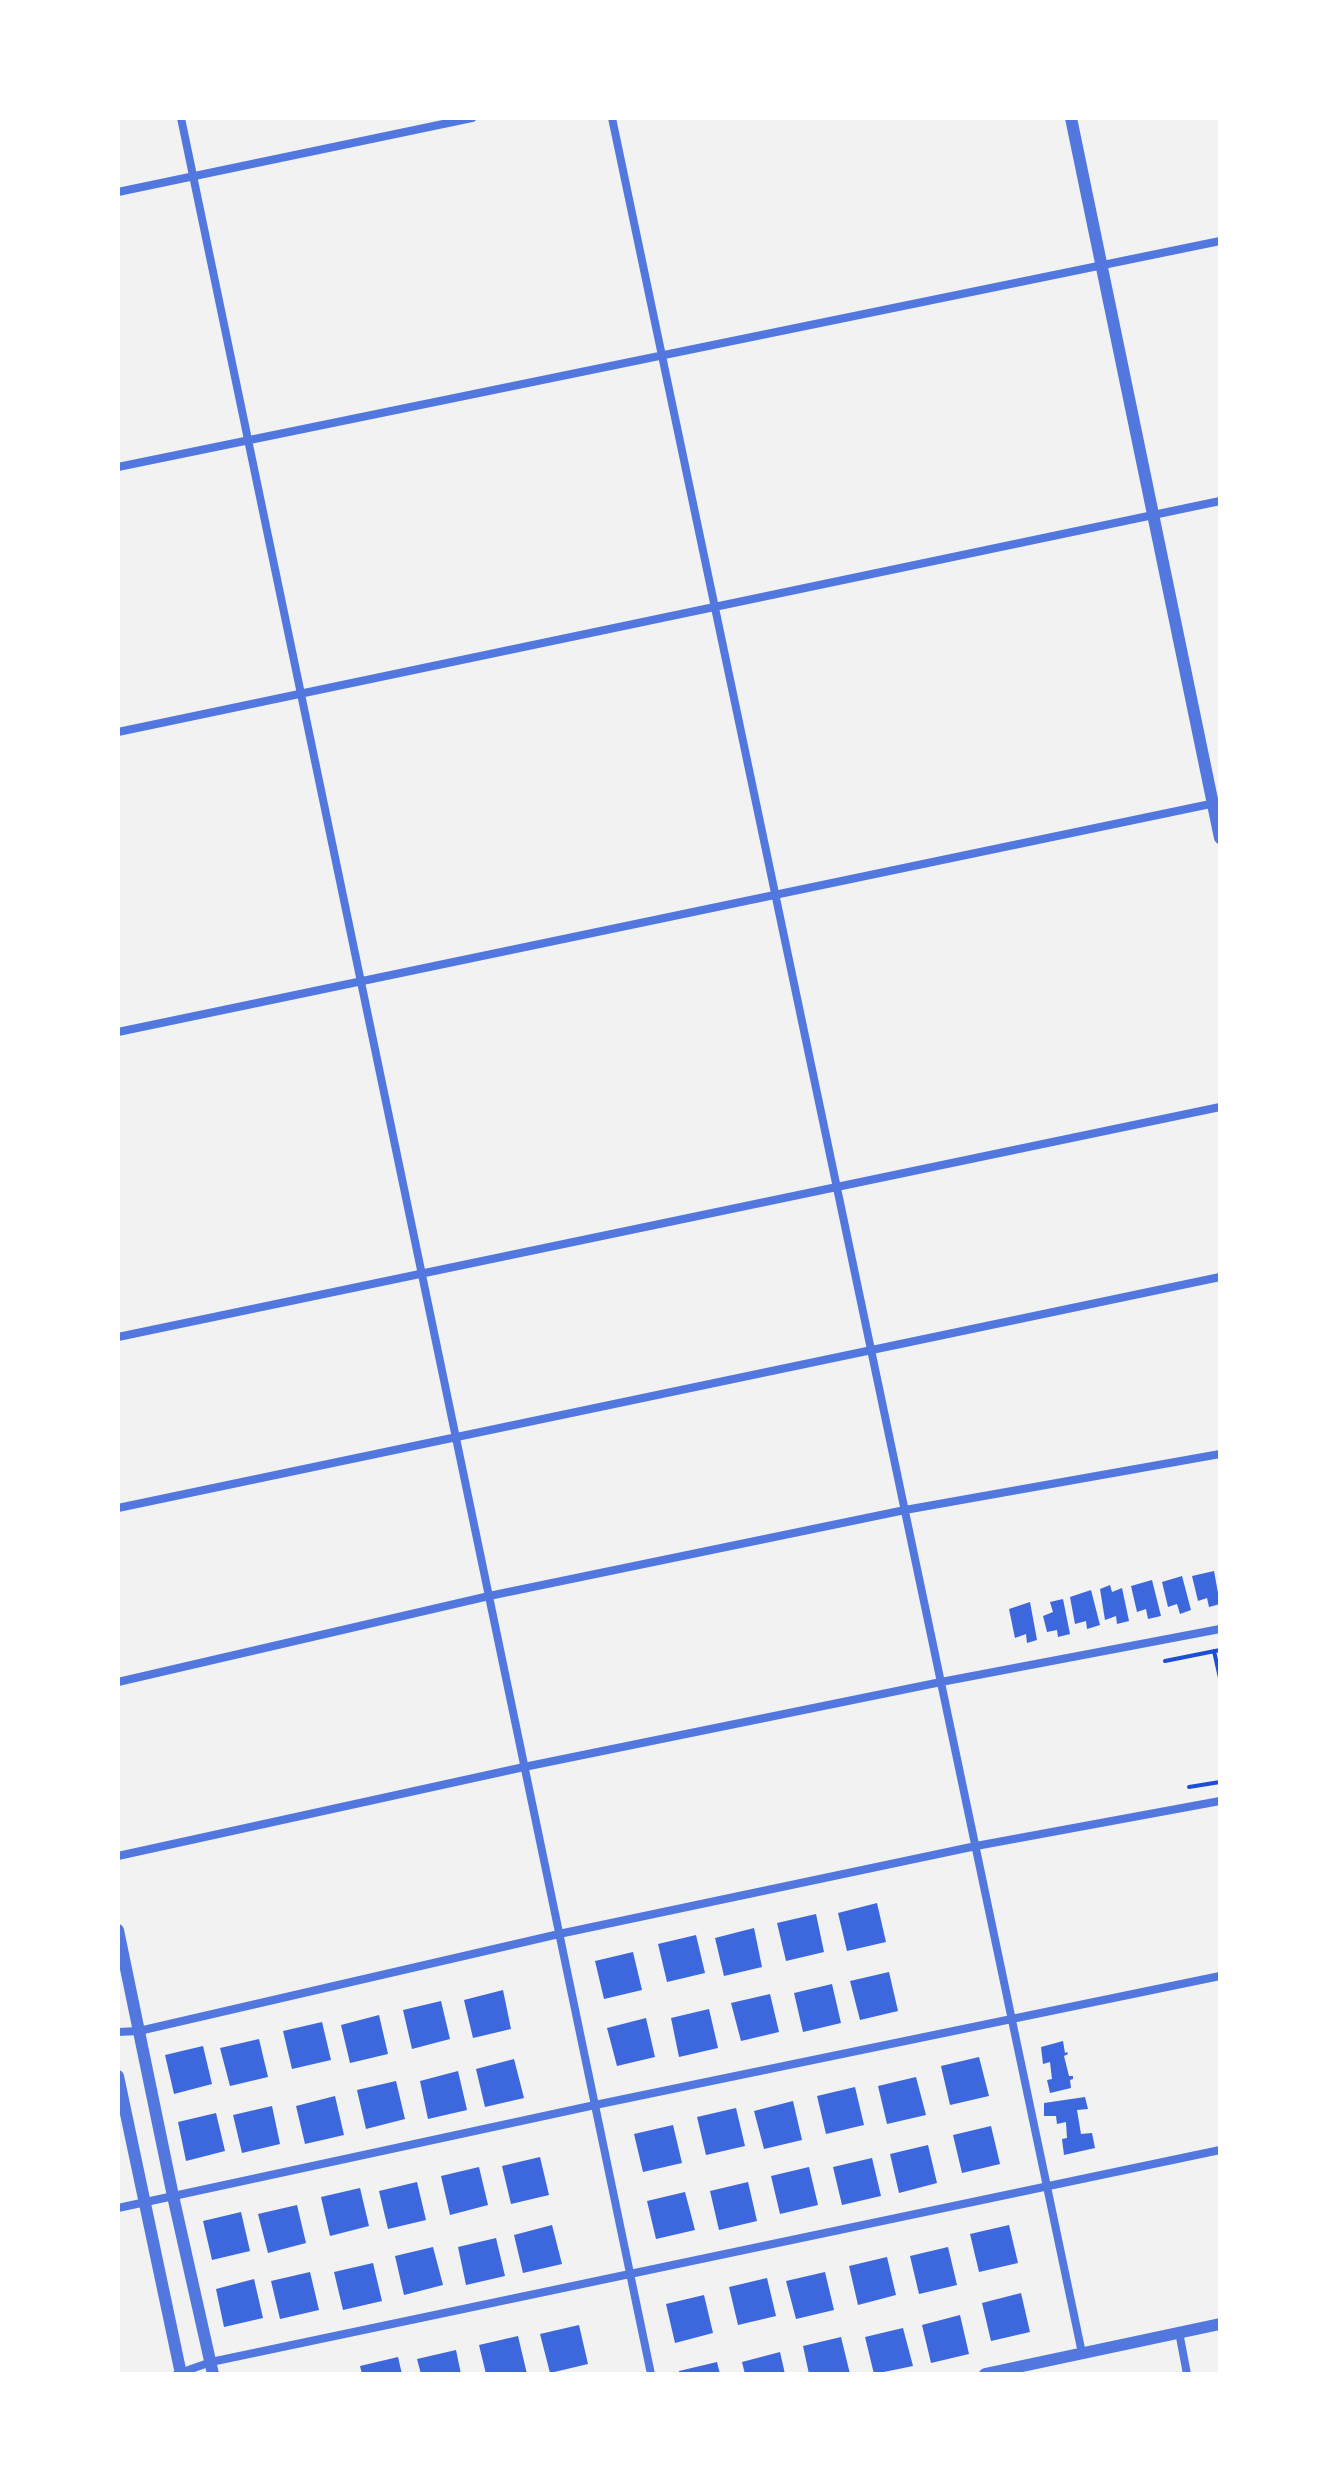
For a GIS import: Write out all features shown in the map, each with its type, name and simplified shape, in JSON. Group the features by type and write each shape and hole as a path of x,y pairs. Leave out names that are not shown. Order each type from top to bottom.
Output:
{"street":[{"path":"181,118 651,2374"},
{"path":"118,192 472,118"},
{"path":"612,118 1082,2353"},
{"path":"1071,118 1216,803 1220,838"},
{"path":"118,467 1220,241"},
{"path":"118,732 1220,501"},
{"path":"118,1032 1216,803"},
{"path":"118,1337 1220,1107"},
{"path":"118,1508 1220,1277"},
{"path":"118,1682 489,1596 905,1510 1220,1454"},
{"path":"118,1856 524,1767 1220,1629"},
{"path":"118,2032 139,2031 559,1934 976,1846 1220,1801"},
{"path":"118,1930 212,2368"},
{"path":"118,2208 595,2105 1220,1976"},
{"path":"118,2076 179,2374 1220,2150"},
{"path":"985,2374 1220,2324"},
{"path":"1179,2332 1187,2374"}],"path":[{"path":"1165,1661 1217,1650 1220,1678"},
{"path":"1189,1787 1220,1782"}],"building":[{"path":"1214,1571 1220,1604 1209,1607 1207,1598 1198,1601 1192,1576"},
{"path":"1182,1576 1191,1610 1180,1614 1177,1604 1168,1607 1162,1582"},
{"path":"1152,1580 1161,1616 1148,1619 1146,1609 1137,1612 1131,1586"},
{"path":"1110,1585 1112,1592 1122,1588 1129,1621 1117,1624 1116,1616 1105,1620 1100,1589"},
{"path":"1091,1590 1100,1625 1087,1629 1086,1621 1075,1624 1070,1597"},
{"path":"1063,1599 1070,1634 1058,1637 1057,1630 1047,1632 1043,1616 1053,1612 1050,1602"},
{"path":"1030,1602 1037,1640 1027,1643 1026,1634 1015,1638 1009,1609"},
{"path":"877,1903 886,1942 847,1951 838,1913"},
{"path":"816,1914 824,1952 786,1961 777,1923"},
{"path":"754,1928 762,1967 724,1976 715,1938"},
{"path":"696,1935 705,1973 667,1982 658,1944"},
{"path":"633,1952 642,1990 604,1999 595,1961"},
{"path":"889,1972 898,2011 860,2020 850,1981"},
{"path":"832,1984 841,2023 803,2032 794,1993"},
{"path":"503,1990 511,2029 473,2038 464,2000"},
{"path":"770,1994 779,2032 741,2041 731,2003"},
{"path":"441,2001 450,2039 412,2049 403,2010"},
{"path":"709,2009 718,2048 679,2057 671,2018"},
{"path":"379,2015 388,2054 350,2063 341,2025"},
{"path":"646,2018 655,2057 617,2066 607,2028"},
{"path":"322,2022 331,2060 292,2069 283,2031"},
{"path":"259,2039 268,2077 230,2086 220,2048"},
{"path":"1063,2041 1065,2053 1068,2054 1064,2056 1069,2076 1073,2076 1071,2088 1050,2093 1047,2080 1052,2079 1050,2062 1043,2064 1041,2047"},
{"path":"203,2046 212,2084 174,2094 165,2055"},
{"path":"979,2057 989,2096 950,2105 941,2066"},
{"path":"514,2059 524,2098 485,2107 476,2069"},
{"path":"458,2071 467,2110 428,2119 420,2081"},
{"path":"916,2077 926,2115 887,2124 878,2086"},
{"path":"396,2081 405,2119 366,2129 357,2090"},
{"path":"855,2087 864,2125 826,2134 817,2096"},
{"path":"335,2096 344,2135 305,2144 296,2106"},
{"path":"1085,2097 1088,2109 1077,2110 1081,2134 1092,2133 1095,2148 1064,2155 1062,2139 1067,2138 1066,2122 1057,2124 1056,2116 1044,2116 1044,2103"},
{"path":"793,2101 802,2140 764,2149 754,2111"},
{"path":"272,2106 280,2144 242,2153 233,2115"},
{"path":"736,2108 745,2146 706,2155 697,2117"},
{"path":"216,2113 225,2151 186,2161 178,2122"},
{"path":"673,2125 682,2163 643,2172 634,2134"},
{"path":"991,2126 1000,2164 962,2173 953,2135"},
{"path":"928,2145 937,2183 899,2193 890,2154"},
{"path":"540,2157 549,2195 511,2204 502,2166"},
{"path":"872,2158 881,2196 842,2205 833,2167"},
{"path":"479,2167 488,2205 450,2215 441,2176"},
{"path":"809,2167 818,2205 780,2214 771,2176"},
{"path":"417,2182 426,2220 388,2229 379,2191"},
{"path":"748,2182 757,2221 719,2230 710,2191"},
{"path":"360,2188 369,2226 330,2236 321,2197"},
{"path":"685,2192 695,2230 656,2239 647,2201"},
{"path":"297,2205 306,2243 268,2253 258,2214"},
{"path":"241,2212 250,2251 212,2260 203,2221"},
{"path":"552,2225 562,2264 523,2273 514,2235"},
{"path":"1009,2225 1018,2263 979,2272 970,2234"},
{"path":"496,2238 505,2276 466,2285 458,2247"},
{"path":"433,2247 443,2285 404,2295 395,2256"},
{"path":"948,2247 957,2285 919,2294 910,2256"},
{"path":"887,2257 896,2295 858,2305 849,2266"},
{"path":"373,2263 382,2301 343,2310 334,2272"},
{"path":"310,2272 319,2310 280,2319 271,2281"},
{"path":"825,2272 834,2310 796,2319 786,2281"},
{"path":"767,2278 776,2316 738,2325 729,2287"},
{"path":"254,2279 263,2318 224,2327 216,2289"},
{"path":"1021,2293 1030,2332 991,2341 982,2303"},
{"path":"704,2295 713,2333 675,2343 666,2304"},
{"path":"960,2315 969,2354 931,2363 922,2325"},
{"path":"579,2325 588,2364 550,2373 540,2334"},
{"path":"903,2328 913,2366 874,2374 865,2337"},
{"path":"518,2336 527,2374 486,2374 479,2345"},
{"path":"841,2337 850,2374 809,2374 803,2346"},
{"path":"456,2350 461,2374 421,2374 417,2359"},
{"path":"780,2352 785,2374 745,2374 742,2362"},
{"path":"398,2357 402,2374 362,2374 360,2366"},
{"path":"717,2362 720,2374 679,2374 679,2371"}]}
